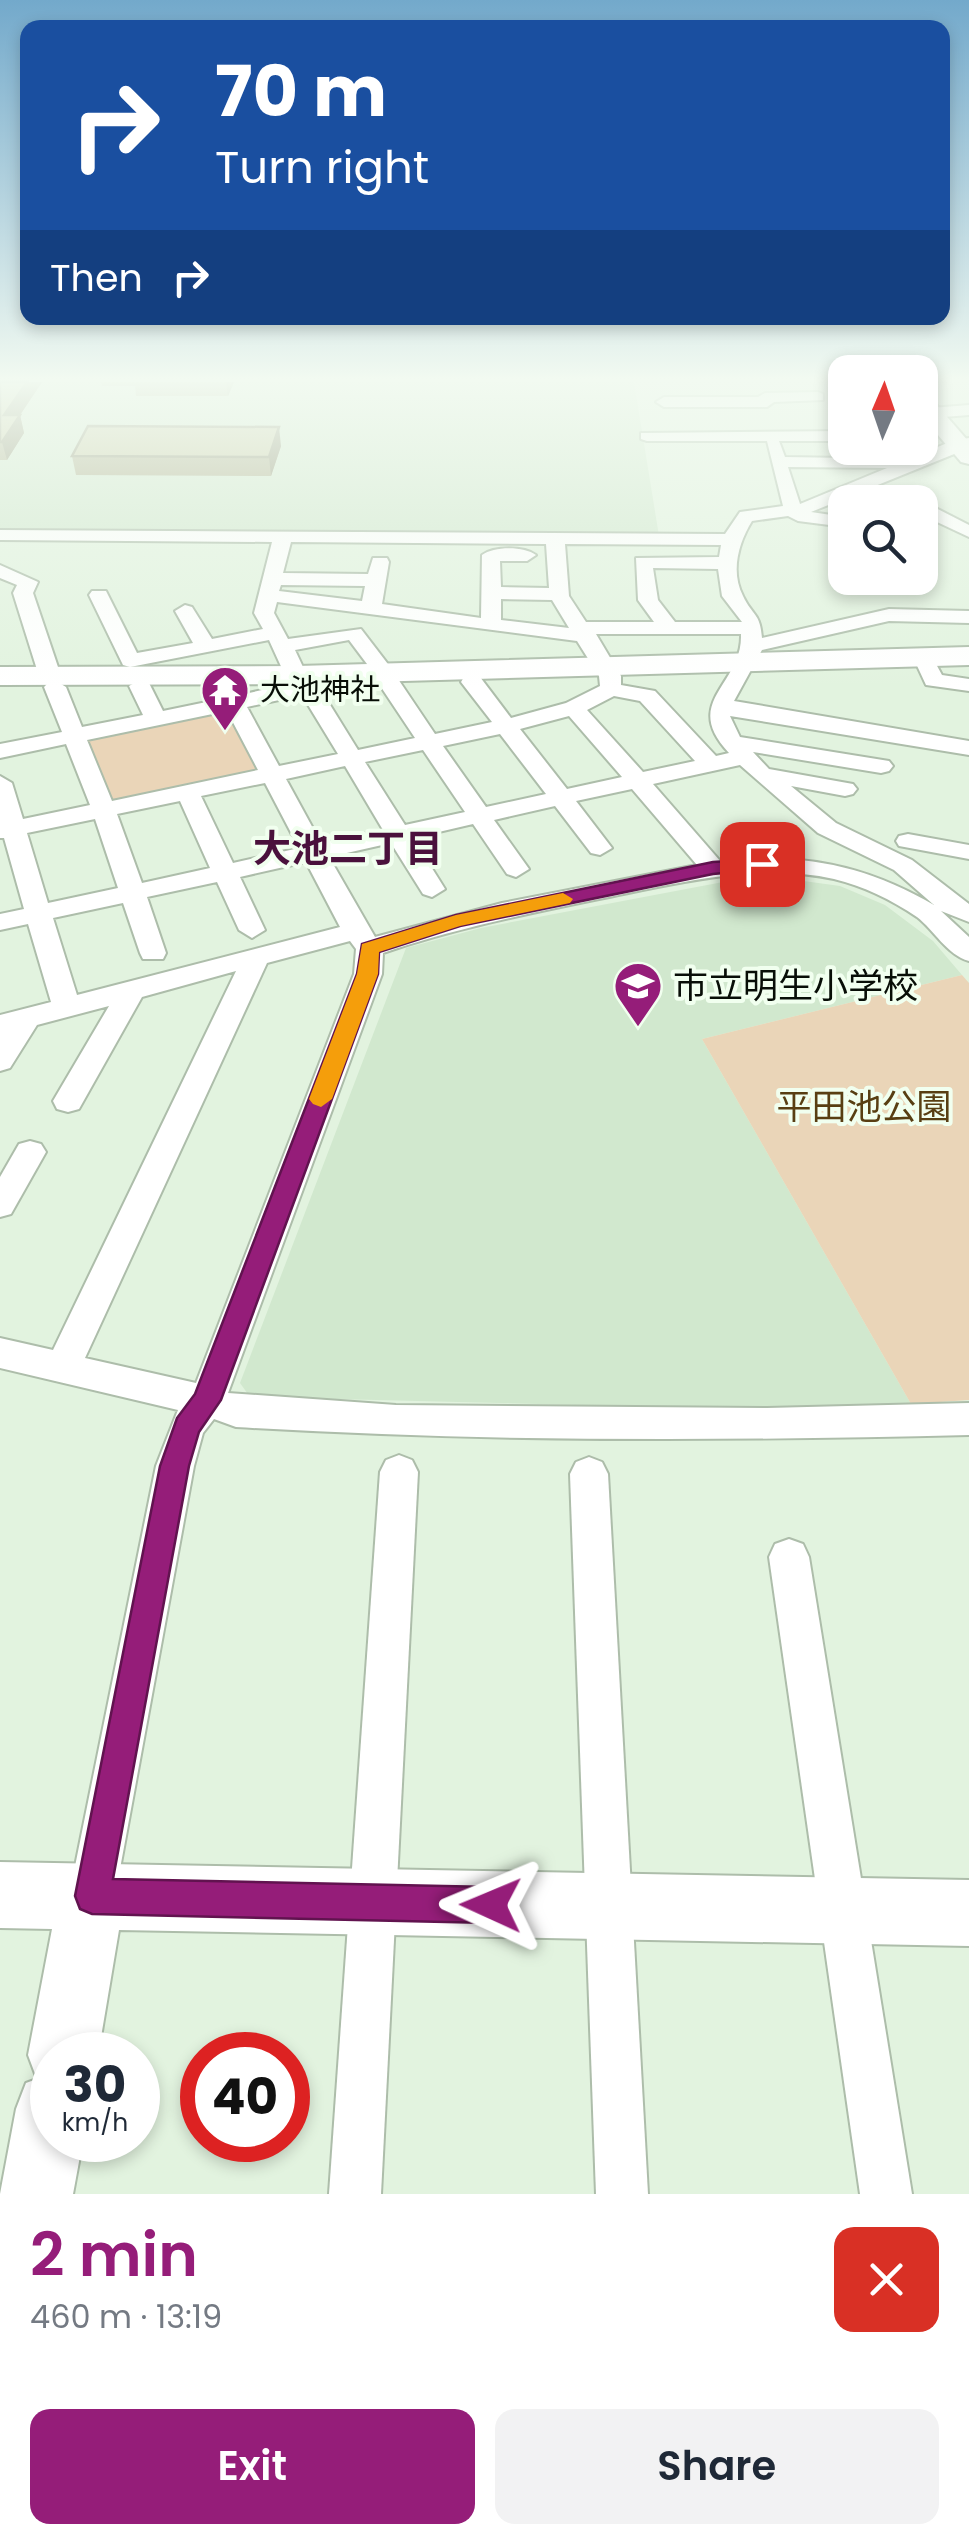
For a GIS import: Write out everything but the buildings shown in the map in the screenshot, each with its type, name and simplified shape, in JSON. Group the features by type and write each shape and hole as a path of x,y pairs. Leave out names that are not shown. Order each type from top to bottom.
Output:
{"street":[{"path":"785,484 798,516 828,520"},
{"path":"863,484 793,510 746,516 732,540 728,563 732,596 752,621 750,645 720,705 720,716 738,749 762,775 828,828 903,865 948,905 969,914"},
{"path":"938,516 969,532"},
{"path":"0,535 382,554 402,548 402,537"},
{"path":"280,546 402,537 555,546 732,540"},
{"path":"280,546 264,613 299,680 353,756 432,889"},
{"path":"491,625 491,555 555,546"},
{"path":"555,546 559,594 607,677 647,696 709,763"},
{"path":"371,608 382,554"},
{"path":"669,628 648,600 643,562 728,563"},
{"path":"0,571 28,582 23,593 52,682 103,808 153,953"},
{"path":"270,587 376,580"},
{"path":"270,587 371,608 491,625 583,632 669,628 750,645 922,657 969,656"},
{"path":"492,593 559,594"},
{"path":"99,595 130,661 299,680 607,677 889,614 969,616"},
{"path":"66,2032 174,1466 187,1426 207,1400 368,974 363,940 185,611"},
{"path":"0,752 156,720 215,672 280,640 354,633 516,869"},
{"path":"922,657 934,680 969,686"},
{"path":"0,676 52,682 215,672"},
{"path":"6,830 505,726 574,708 607,677"},
{"path":"472,682 600,848"},
{"path":"140,686 156,720"},
{"path":"720,705 969,748"},
{"path":"574,708 713,868"},
{"path":"0,922 709,763 738,749 881,766"},
{"path":"762,775 844,789"},
{"path":"0,784 6,830 38,914 66,1008"},
{"path":"64,1367 254,944 186,791"},
{"path":"908,841 969,852"},
{"path":"0,1060 14,1022 131,991 254,944 363,940 713,868 792,866 855,876 899,895 969,952"},
{"path":"68,1102 131,991"},
{"path":"0,1206 30,1152"},
{"path":"0,1353 207,1400 236,1411 396,1422 766,1424 969,1419"},
{"path":"355,2194 399,1472"},
{"path":"588,1474 622,2194"},
{"path":"789,1558 886,2194"},
{"path":"0,1895 969,1913"},
{"path":"36,2194 42,2162"}],"shaded area":[{"path":"0,484 651,484 659,536 0,532"},
{"path":"760,875 840,886 885,905 933,941 962,975 702,1039 911,1404 743,1409 250,1397 240,1383 406,948 481,928"}],"green space":[{"path":"228,708 264,770 113,801 106,799 84,737"},
{"name":"平田池公園","path":"962,975 969,983 969,1400 911,1404 702,1039"}],"slow traffic":[{"path":"321,1099 368,974 370,948 456,921 563,899"}],"place":[{"name":"大池神社","path":"225,732"},
{"name":"市立明生小学校","path":"638,1028"}],"district":[{"name":"大池二丁目","path":"348,849"}],"route":[{"path":"491,1905 92,1896 174,1466 187,1426 207,1400 368,974 370,948 456,921 713,868 762,864"}]}
